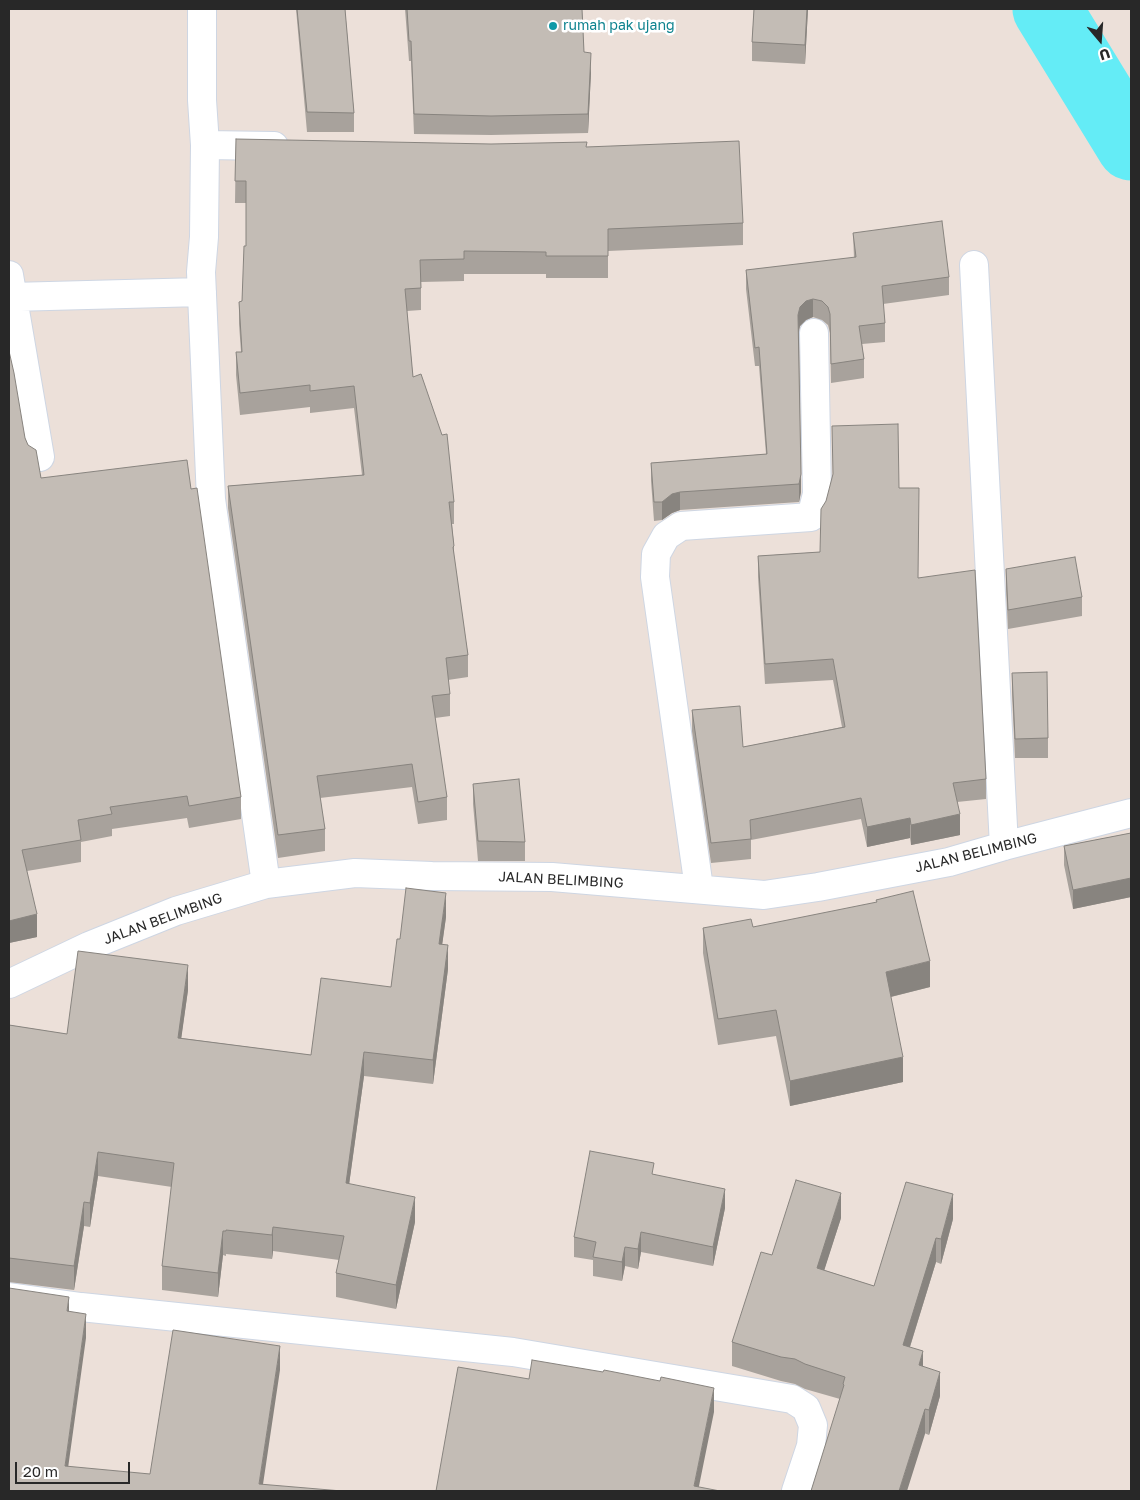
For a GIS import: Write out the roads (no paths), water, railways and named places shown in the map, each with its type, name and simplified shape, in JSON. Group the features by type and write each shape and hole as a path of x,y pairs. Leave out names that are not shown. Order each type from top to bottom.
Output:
{"street":[{"path":"202,9 202,100 205,145 204,237 201,272 211,499 266,884"},
{"path":"205,145 294,147"},
{"path":"974,265 1004,846"},
{"path":"40,457 10,286 202,292"},
{"path":"699,888 655,577 656,554 666,536 681,526 811,517 817,494 814,332"},
{"name":"JALAN BELIMBING","path":"9,984 89,946 176,911 266,884 354,873 432,876 552,876 764,895 818,887 949,862 1128,814"},
{"path":"9,1297 81,1307 513,1352 792,1399 806,1408 813,1424 811,1446 796,1491"}],"waterway":[{"path":"1047,9 1131,146"}],"place":[{"name":"rumah pak ujang","path":"553,26"}]}
